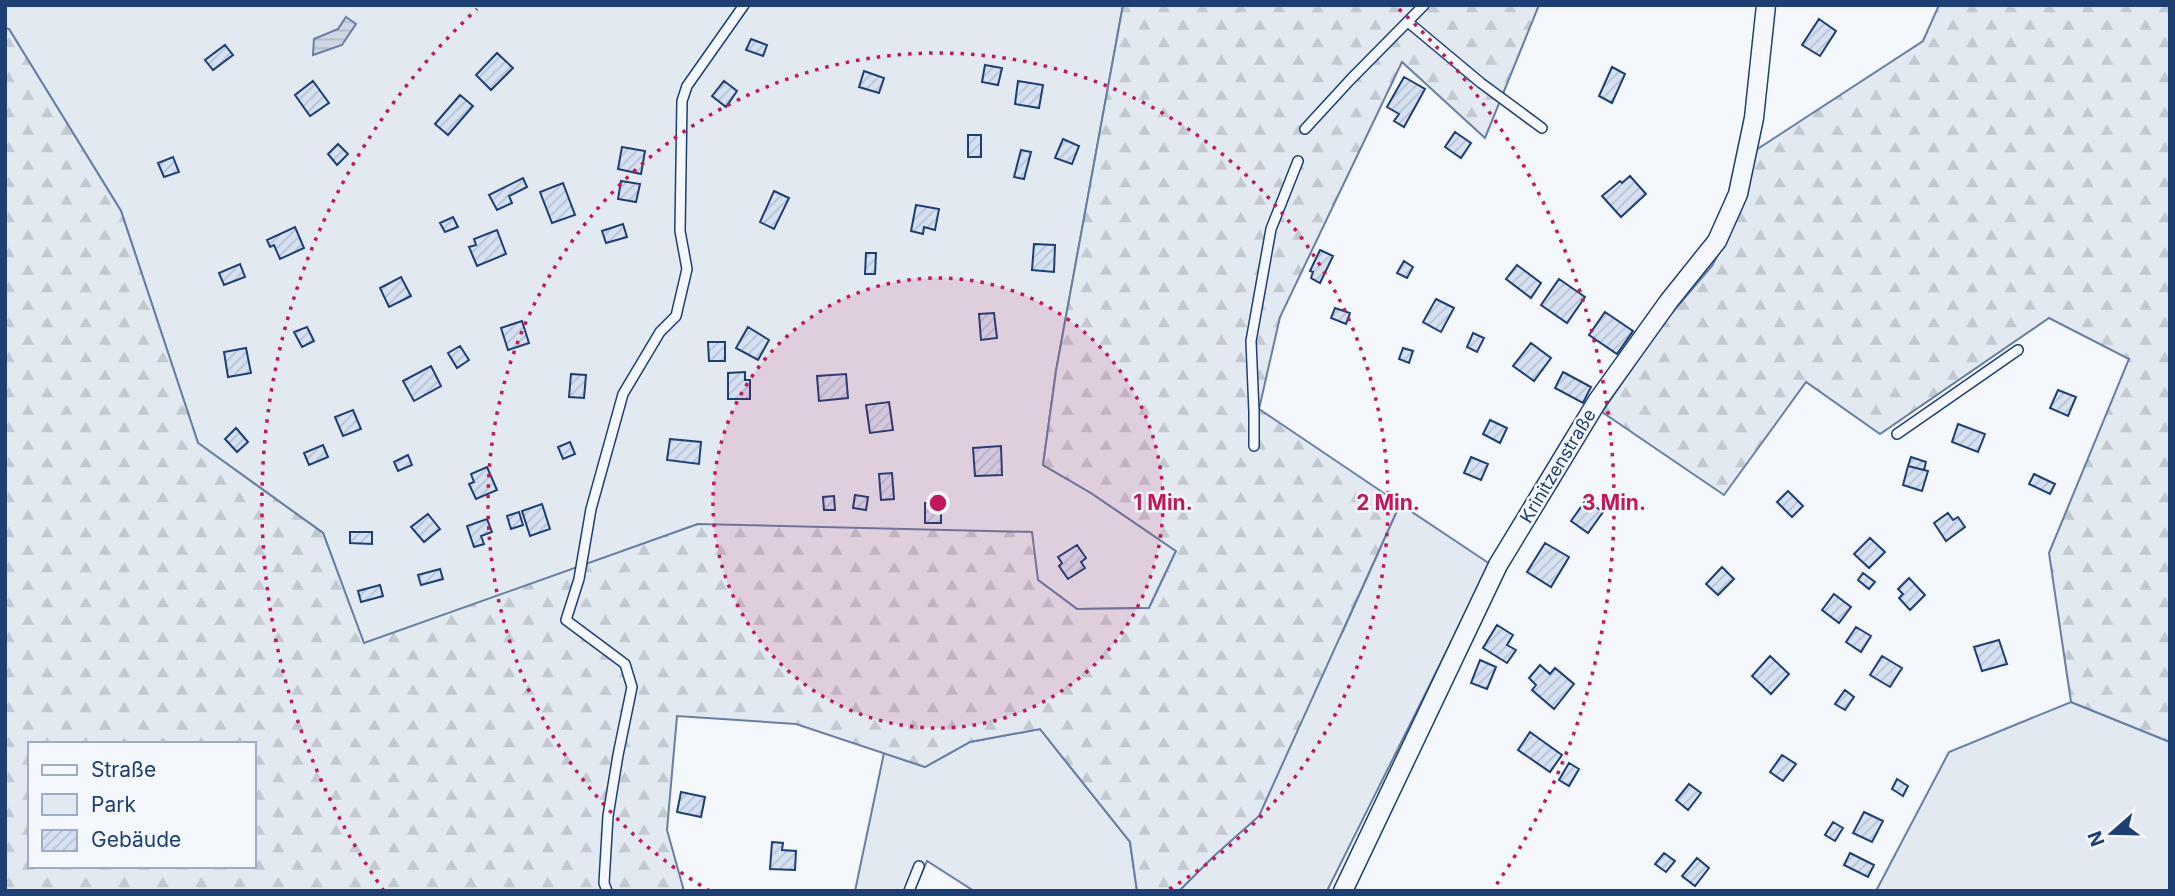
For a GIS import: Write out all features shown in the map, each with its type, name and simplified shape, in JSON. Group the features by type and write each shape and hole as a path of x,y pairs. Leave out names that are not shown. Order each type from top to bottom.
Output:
{"street":[{"name":"Krinitzenstraße","path":"1343,891 1498,565 1598,400 1669,301 1717,242 1738,194 1754,118 1766,5"}],"lane":[{"path":"607,891 604,883 608,816 632,687 625,664 566,620 579,579 591,509 623,394 660,332 676,316 687,269 680,231 682,101 687,86 744,5"},
{"path":"1306,130 1424,5"},
{"path":"1408,22 1481,83 1542,128"},
{"path":"1254,446 1251,341 1271,229 1298,161"},
{"path":"1897,434 2018,350"},
{"path":"909,891 919,866"}],"green space":[{"path":"5,5 1123,5 1056,371 1043,465 1091,493 1176,551 1149,608 1077,609 1038,580 698,524 364,644 323,533 198,443 121,211 9,29 5,28"},
{"path":"1123,5 1539,5 1485,138 1402,62 1280,317 1259,409 1400,504 1259,816 1179,891 1137,891 1130,842 1040,729 970,742 925,767 796,724 677,716 667,830 684,891 5,891 5,28 9,29 121,211 198,443 323,533 364,643 698,524 1032,532 1038,580 1077,609 1149,608 1176,551 1091,493 1043,465 1056,371"},
{"path":"1939,5 2170,5 2170,742 2071,702 2049,553 2129,359 2049,318 1880,434 1806,382 1724,495 1602,412 1664,322 1712,266 1726,240 1756,150 1923,41"},
{"path":"1400,504 1490,564 1327,891 1179,891 1214,856 1343,631"},
{"path":"2071,702 2170,742 2170,891 1876,891 1949,752"},
{"path":"1040,729 1130,842 1137,891 974,891 927,861 914,891 855,891 884,753 925,767 970,742"}],"shaded area":[{"path":"346,17 356,24 342,45 313,55 314,39 338,29"}],"building":[{"path":"1819,19 1836,31 1820,56 1802,45"},
{"path":"751,39 767,45 763,56 746,50"},
{"path":"225,45 233,55 213,70 205,60"},
{"path":"497,53 513,68 491,90 476,75"},
{"path":"985,65 1002,68 998,85 982,82"},
{"path":"1612,67 1625,74 1612,103 1599,96"},
{"path":"864,71 884,78 879,93 859,87"},
{"path":"1404,77 1425,89 1404,127 1394,121 1399,114 1387,107"},
{"path":"313,81 329,103 310,116 295,95"},
{"path":"724,81 737,91 726,107 712,96"},
{"path":"1018,81 1043,85 1039,108 1015,104"},
{"path":"460,95 473,106 448,135 435,124"},
{"path":"1455,132 1471,143 1461,158 1445,147"},
{"path":"968,135 981,135 981,157 968,157"},
{"path":"1063,139 1079,146 1072,164 1055,158"},
{"path":"338,144 348,154 337,165 328,154"},
{"path":"622,147 645,151 641,174 618,169"},
{"path":"1021,150 1031,152 1024,179 1014,177"},
{"path":"173,157 179,172 164,177 158,163"},
{"path":"1630,176 1646,194 1621,217 1602,196"},
{"path":"523,178 527,187 509,196 512,203 497,210 489,195"},
{"path":"621,181 640,184 636,202 618,199"},
{"path":"563,183 575,215 552,223 540,192"},
{"path":"774,191 789,198 774,229 760,222"},
{"path":"916,205 939,209 935,230 924,227 923,234 911,231"},
{"path":"453,217 458,227 445,232 440,223"},
{"path":"623,224 627,237 606,243 602,231"},
{"path":"295,227 304,248 280,259 274,245 270,247 267,240"},
{"path":"497,230 506,254 477,266 469,247 476,245 474,239"},
{"path":"1034,244 1055,245 1054,272 1032,270"},
{"path":"1320,250 1333,256 1320,283 1311,278 1313,272 1310,271"},
{"path":"866,253 876,253 875,274 865,274"},
{"path":"1404,261 1413,267 1407,278 1397,273"},
{"path":"240,264 245,277 224,285 219,273"},
{"path":"1517,265 1541,283 1531,298 1506,279"},
{"path":"401,277 411,296 389,307 380,288"},
{"path":"1559,279 1585,297 1567,323 1541,305"},
{"path":"1436,299 1454,308 1441,332 1423,322"},
{"path":"1335,308 1350,313 1346,324 1331,318"},
{"path":"1605,312 1633,331 1617,354 1589,335"},
{"path":"994,313 997,338 981,340 979,314"},
{"path":"522,321 529,343 508,350 501,328"},
{"path":"307,327 314,341 302,347 294,332"},
{"path":"748,327 769,340 758,360 736,348"},
{"path":"1473,333 1484,338 1477,352 1467,347"},
{"path":"708,342 725,342 725,361 709,361"},
{"path":"1531,343 1551,358 1534,381 1513,366"},
{"path":"460,346 469,360 457,368 448,353"},
{"path":"246,348 251,373 228,377 224,352"},
{"path":"1403,348 1413,351 1409,363 1399,359"},
{"path":"431,366 441,386 414,401 403,381"},
{"path":"745,372 745,380 750,380 750,399 728,399 728,373"},
{"path":"1563,372 1591,387 1583,403 1555,388"},
{"path":"571,374 586,375 584,398 569,397"},
{"path":"846,374 848,398 819,401 817,376"},
{"path":"2058,390 2076,397 2068,416 2050,408"},
{"path":"889,402 893,430 870,433 866,405"},
{"path":"353,410 361,429 343,436 335,417"},
{"path":"1490,420 1507,428 1500,443 1483,434"},
{"path":"1958,424 1985,434 1978,452 1952,442"},
{"path":"236,428 248,442 237,452 225,439"},
{"path":"670,439 701,442 699,464 667,460"},
{"path":"570,442 575,454 563,459 558,447"},
{"path":"323,445 328,457 309,465 304,453"},
{"path":"1001,446 1002,475 975,476 973,448"},
{"path":"408,455 412,465 398,471 394,462"},
{"path":"1471,457 1488,464 1481,480 1464,473"},
{"path":"1911,457 1926,462 1924,470 1908,466"},
{"path":"1908,466 1928,471 1922,491 1903,485"},
{"path":"487,467 497,490 476,499 469,484 474,482 471,474"},
{"path":"892,473 894,499 881,500 879,474"},
{"path":"2034,474 2055,484 2050,494 2029,484"},
{"path":"1788,491 1803,506 1792,517 1777,502"},
{"path":"855,495 868,497 866,510 853,508"},
{"path":"834,496 835,510 824,510 823,497"},
{"path":"1586,500 1603,512 1588,533 1571,521"},
{"path":"925,503 941,503 941,523 925,523"},
{"path":"542,504 550,529 530,536 522,511"},
{"path":"519,512 523,525 511,529 507,516"},
{"path":"1948,513 1953,520 1958,517 1965,527 1946,541 1934,523"},
{"path":"428,514 440,529 424,542 411,527"},
{"path":"487,519 492,532 481,536 484,544 474,547 467,526"},
{"path":"350,532 372,532 372,544 350,543"},
{"path":"1870,538 1885,552 1869,568 1854,554"},
{"path":"1545,543 1569,557 1551,587 1527,572"},
{"path":"1077,545 1086,558 1081,562 1085,568 1068,579 1059,566 1062,563 1058,557"},
{"path":"1722,567 1734,579 1718,595 1706,584"},
{"path":"440,569 443,579 421,585 418,575"},
{"path":"1863,573 1875,582 1869,589 1858,580"},
{"path":"1909,578 1925,595 1910,610 1899,598 1903,594 1898,589"},
{"path":"380,585 383,596 361,602 358,591"},
{"path":"1834,594 1851,607 1839,623 1822,610"},
{"path":"1497,625 1513,635 1507,645 1516,650 1507,663 1483,648"},
{"path":"1856,627 1871,636 1861,652 1846,642"},
{"path":"1999,640 2007,664 1982,671 1974,647"},
{"path":"1770,656 1789,674 1771,694 1752,676"},
{"path":"1882,656 1902,668 1890,687 1870,675"},
{"path":"1480,660 1496,667 1487,689 1471,683"},
{"path":"1540,665 1550,674 1555,668 1574,684 1554,709 1532,690 1536,685 1529,678"},
{"path":"1845,690 1854,697 1845,710 1835,704"},
{"path":"1530,732 1562,755 1550,772 1518,750"},
{"path":"1782,755 1796,764 1783,781 1770,772"},
{"path":"1569,763 1579,769 1569,786 1559,780"},
{"path":"1897,779 1908,786 1903,796 1892,789"},
{"path":"1689,784 1701,793 1688,810 1676,800"},
{"path":"681,792 705,797 701,817 677,812"},
{"path":"1864,812 1883,821 1872,842 1853,833"},
{"path":"1833,822 1843,828 1835,841 1825,835"},
{"path":"772,842 783,843 782,850 796,851 795,870 770,869"},
{"path":"1664,853 1675,861 1666,872 1655,864"},
{"path":"1850,853 1874,865 1868,877 1844,865"},
{"path":"1697,858 1709,868 1695,886 1682,876"}]}
